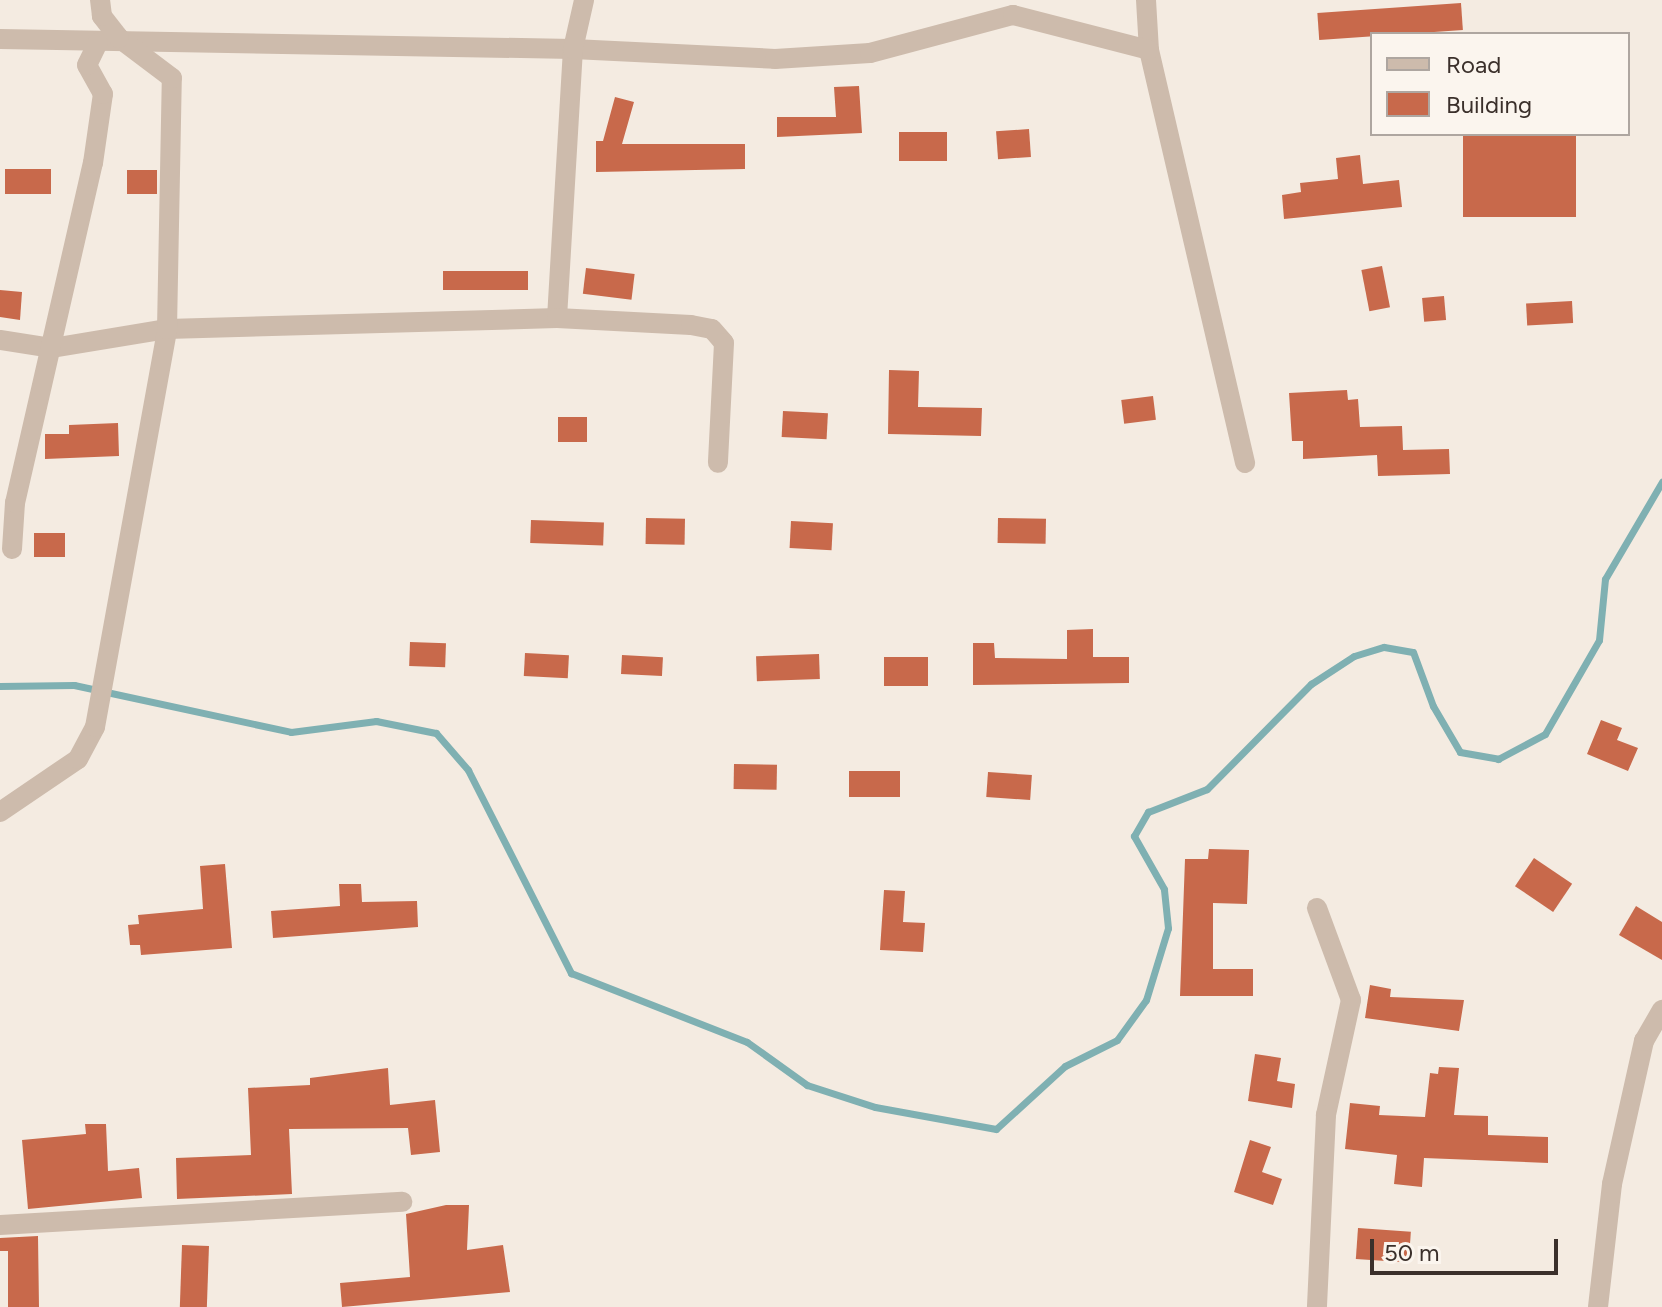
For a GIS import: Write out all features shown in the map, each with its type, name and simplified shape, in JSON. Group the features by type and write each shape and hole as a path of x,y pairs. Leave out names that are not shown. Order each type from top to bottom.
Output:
{"street":[{"path":"0,812 78,759 97,709 167,329 172,78 108,40 100,0"},
{"path":"557,318 573,49 584,0"},
{"path":"1146,0 1149,50 1245,463"},
{"path":"0,39 573,49 775,59 870,53 1013,15 1149,50"},
{"path":"12,549 15,503 93,163 103,94 87,65 108,40"},
{"path":"0,340 52,348 167,329 557,318 712,329 724,343 727,364 718,463"},
{"path":"1317,908 1351,1000 1326,1115 1317,1307"},
{"path":"1598,1307 1612,1184 1644,1041 1662,1010"},
{"path":"0,1225 402,1202"}],"building":[{"path":"1461,3 1463,30 1370,32 1370,36 1319,40 1317,13"},
{"path":"859,86 862,133 777,137 777,117 836,117 834,87"},
{"path":"615,97 634,102 622,144 745,144 745,169 596,172 596,141 603,141"},
{"path":"1029,129 1031,157 998,159 996,131"},
{"path":"899,132 947,132 947,161 899,161"},
{"path":"1463,136 1576,136 1576,217 1463,217"},
{"path":"1360,155 1363,184 1399,180 1402,207 1284,219 1282,195 1301,192 1300,183 1338,179 1336,158"},
{"path":"5,169 51,169 51,194 5,194"},
{"path":"127,170 157,170 157,194 127,194"},
{"path":"1382,266 1390,307 1369,311 1361,270"},
{"path":"586,268 635,274 631,300 583,294"},
{"path":"443,271 528,271 528,290 443,290"},
{"path":"0,290 22,292 20,320 0,317"},
{"path":"1444,296 1446,320 1424,322 1422,298"},
{"path":"1572,301 1573,323 1527,325 1526,303"},
{"path":"889,370 919,371 918,407 982,408 981,436 888,434"},
{"path":"1347,390 1348,400 1358,399 1360,427 1402,426 1403,450 1449,449 1450,474 1378,476 1377,455 1303,459 1303,441 1292,441 1289,393"},
{"path":"1153,396 1156,420 1124,424 1121,400"},
{"path":"783,411 828,413 827,439 782,437"},
{"path":"558,417 587,417 587,442 558,442"},
{"path":"118,423 119,456 45,459 45,434 69,434 69,425"},
{"path":"646,518 685,519 685,545 646,544"},
{"path":"998,518 1046,519 1046,544 998,543"},
{"path":"531,520 604,523 603,546 530,543"},
{"path":"791,521 833,523 832,550 790,548"},
{"path":"34,533 65,533 65,557 34,557"},
{"path":"1093,629 1093,657 1129,657 1129,683 973,685 973,643 994,643 995,658 1067,659 1067,630"},
{"path":"410,642 446,643 445,667 409,666"},
{"path":"525,653 569,655 568,678 524,676"},
{"path":"819,654 820,679 757,681 756,656"},
{"path":"622,655 663,657 662,676 621,674"},
{"path":"884,657 928,657 928,686 884,686"},
{"path":"1601,720 1622,728 1617,740 1638,748 1628,771 1587,754"},
{"path":"734,764 777,765 777,790 734,789"},
{"path":"849,771 900,771 900,797 849,797"},
{"path":"988,772 1032,775 1030,800 986,797"},
{"path":"1209,849 1249,850 1247,904 1213,903 1213,969 1253,969 1253,996 1180,996 1185,859 1208,859"},
{"path":"1534,858 1572,884 1553,912 1515,886"},
{"path":"225,864 232,948 141,955 140,945 130,945 128,925 139,924 138,915 203,909 200,866"},
{"path":"339,884 361,884 362,902 417,901 418,927 273,938 271,911 340,906"},
{"path":"884,890 905,891 903,922 925,923 923,952 880,950"},
{"path":"1636,906 1662,922 1662,960 1619,935"},
{"path":"1370,985 1391,989 1390,997 1464,1000 1459,1031 1365,1018"},
{"path":"1255,1054 1281,1058 1277,1081 1295,1084 1292,1108 1248,1101"},
{"path":"1439,1067 1459,1068 1454,1115 1488,1116 1488,1135 1548,1137 1548,1163 1424,1158 1422,1187 1394,1184 1397,1155 1345,1149 1350,1103 1380,1106 1379,1115 1425,1117 1430,1073 1438,1074"},
{"path":"388,1068 390,1105 435,1100 440,1152 411,1155 408,1128 289,1129 292,1194 177,1199 176,1158 251,1155 248,1088 310,1085 310,1078"},
{"path":"85,1124 106,1124 108,1171 139,1168 142,1198 28,1209 22,1140 86,1134"},
{"path":"1250,1140 1271,1147 1262,1172 1282,1179 1273,1205 1234,1192"},
{"path":"446,1205 469,1205 467,1250 503,1245 510,1292 342,1307 340,1283 410,1277 406,1214"},
{"path":"1358,1228 1411,1232 1409,1263 1356,1259"},
{"path":"38,1236 39,1307 8,1307 8,1251 0,1251 0,1238"},
{"path":"182,1245 209,1246 207,1307 180,1307"}],"waterway":[{"path":"0,686 74,685 291,732 376,721 436,733 468,770 571,973 747,1042 807,1085 875,1107 996,1129 1065,1066 1117,1040 1146,1000 1168,928 1164,889 1134,836 1148,812 1207,789 1311,684 1354,656 1384,647 1413,652 1433,706 1460,752 1498,759 1545,734 1599,640 1605,579 1662,482"}]}
